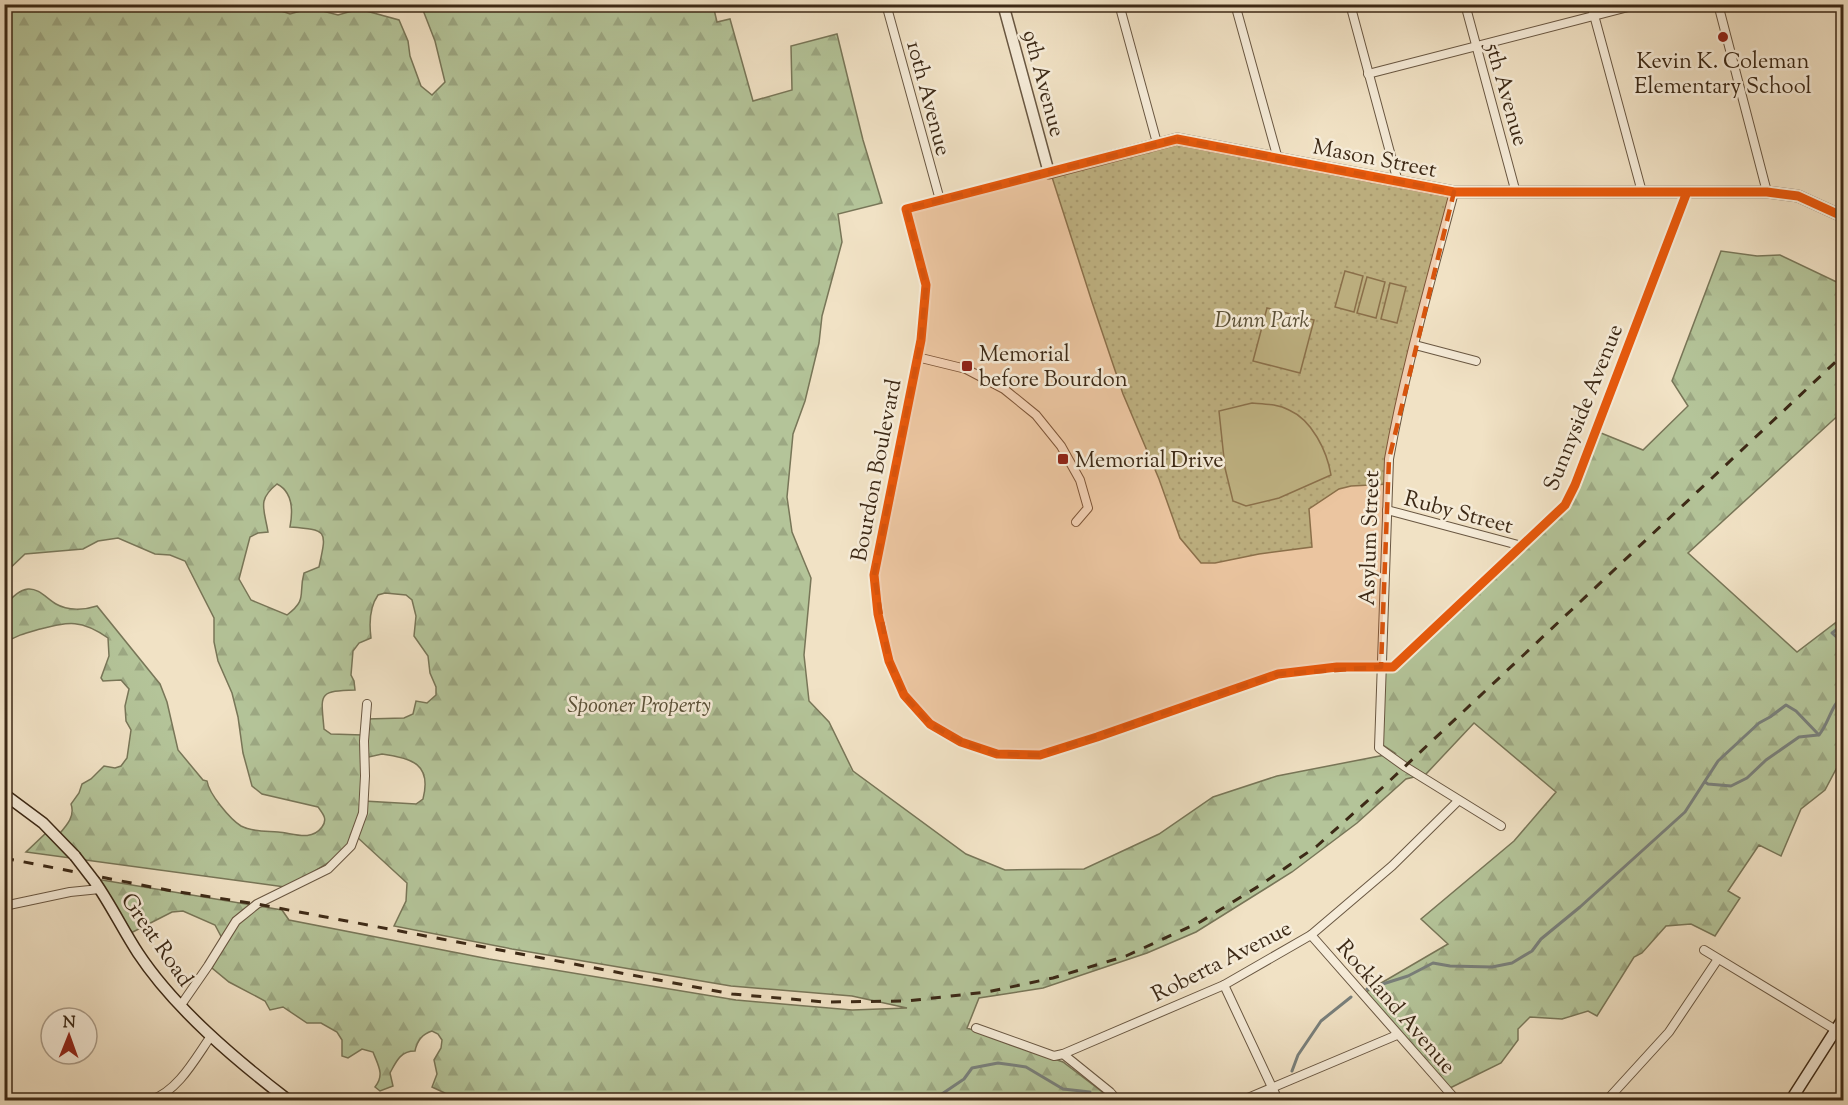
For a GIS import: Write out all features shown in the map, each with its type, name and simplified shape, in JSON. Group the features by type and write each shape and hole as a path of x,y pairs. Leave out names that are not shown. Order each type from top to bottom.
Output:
{"street":[{"name":"10th Avenue","path":"886,4 940,200"},
{"name":"9th Avenue","path":"1003,4 1049,173"},
{"path":"1119,4 1157,143"},
{"path":"1235,4 1278,159"},
{"path":"1350,4 1398,182"},
{"name":"5th Avenue","path":"1465,4 1516,193"},
{"path":"1591,4 1642,192"},
{"path":"1368,74 1640,4"},
{"path":"1718,4 1767,192"},
{"name":"Mason Street","path":"906,209 1177,139 1454,192 1767,192 1798,196 1844,217"},
{"name":"Asylum Street","path":"1454,192 1389,459 1379,748 1458,801 1501,826"},
{"name":"Sunnyside Avenue","path":"1381,667 1393,667 1565,505 1687,192"},
{"name":"Bourdon Boulevard","path":"906,209 926,285 918,357 874,575 878,614 889,661 904,696 930,724 961,742 997,754 1040,754 1097,737 1278,674 1337,667 1381,667"},
{"path":"1415,345 1476,362"},
{"path":"918,357 966,369 1004,389 1036,415 1061,446 1080,480 1088,508 1076,522"},
{"name":"Ruby Street","path":"1387,510 1522,546"},
{"path":"181,1005 236,921 257,904 328,869 351,846 363,813 367,704"},
{"name":"Great Road","path":"4,794 43,823 75,856 98,886 139,954 181,1005 211,1036 288,1101"},
{"name":"Roberta Avenue","path":"1063,1054 1224,985 1311,935 1392,866 1458,801"},
{"path":"4,906 98,886"},
{"name":"Rockland Avenue","path":"1311,935 1456,1101"},
{"path":"1704,950 1839,1032"},
{"path":"1607,1101 1669,1032 1718,959"},
{"path":"1224,985 1278,1101"},
{"path":"1791,1101 1839,1032 1844,1017"},
{"path":"976,1028 1054,1056 1063,1054 1110,1092 1117,1101"},
{"path":"1243,1101 1397,1035"},
{"path":"151,1101 160,1097 182,1077 211,1036"}],"highlighted area":[{"path":"1177,139 1454,192 1389,459 1381,667 1278,674 1040,755 997,754 961,742 930,724 904,695 889,661 874,575 921,340 926,285 906,209"}],"green space":[{"name":"Spooner Property","path":"270,4 273,8 290,14 311,8 338,15 359,9 399,20 408,41 410,56 421,86 432,95 445,82 435,41 421,5 713,5 717,22 730,19 753,101 792,90 791,46 837,34 863,140 882,203 838,214 842,242 822,316 819,343 805,401 793,434 787,497 792,532 811,578 804,655 809,701 829,722 853,771 966,854 1005,870 1084,869 1159,834 1213,797 1277,776 1395,753 1377,741 1380,667 1394,668 1551,524 1568,503 1601,433 1643,450 1688,406 1672,381 1721,251 1757,256 1780,255 1843,285 1843,411 1688,553 1797,652 1843,617 1843,756 1825,790 1801,809 1781,856 1759,845 1728,891 1740,898 1715,936 1691,924 1666,926 1642,953 1634,957 1597,1016 1588,1011 1562,1019 1530,1017 1518,1029 1518,1040 1501,1063 1448,1089 1364,993 1448,944 1421,919 1514,841 1556,792 1474,723 1426,774 1406,779 1357,823 1292,872 1196,932 1147,953 1043,988 979,998 967,1028 1063,1062 1105,1094 1093,1100 447,1100 445,1093 432,1087 437,1074 434,1060 441,1048 442,1040 432,1031 420,1038 415,1051 410,1051 399,1058 390,1073 393,1086 380,1091 375,1087 380,1074 373,1052 362,1049 348,1058 342,1056 342,1040 337,1032 321,1023 307,1023 283,1007 270,1010 265,1001 229,982 212,968 224,942 215,925 183,911 172,912 125,936 90,878 282,910 289,920 489,959 736,1000 852,1010 907,1008 852,996 731,986 512,949 394,926 406,901 407,883 357,837 341,855 285,887 26,852 46,833 55,839 62,831 71,818 71,804 82,784 91,779 104,766 115,768 121,766 127,758 131,730 126,721 125,706 129,689 121,680 103,681 101,678 109,656 108,638 82,625 67,624 26,633 5,643 5,605 18,593 28,589 39,592 66,608 82,609 97,606 160,684 167,702 178,750 203,780 207,781 216,799 236,823 254,830 302,836 318,832 325,819 318,807 262,794 252,786 243,753 232,693 218,661 214,642 214,618 185,561 170,555 155,554 118,538 98,541 83,549 25,554 5,573 5,5","holes":["277,484 286,492 291,503 290,527 318,531 322,534 323,539 319,567 304,573 298,605 287,615 251,600 239,579 250,537 268,532 264,500","385,593 406,595 412,600 416,616 414,636 428,656 436,695 427,703 416,701 413,714 404,718 366,719 363,735 331,734 324,729 322,702 328,694 355,690 351,675 353,651 359,643 371,638 370,616 378,595","382,754 402,758 417,765 425,778 423,799 416,804 364,801 364,758"]},
{"name":"Dunn Park","path":"1180,143 1451,196 1390,459 1389,484 1339,489 1309,509 1312,547 1215,563 1201,563 1180,538 1159,479 1123,394 1092,302 1051,174"},
{"path":"1345,271 1363,276 1354,312 1335,307"},
{"path":"1367,277 1385,282 1376,318 1357,313"},
{"path":"1390,283 1406,287 1397,323 1381,319"},
{"path":"1267,308 1314,320 1300,373 1253,361"},
{"path":"1252,403 1285,408 1305,421 1322,447 1331,475 1279,498 1246,506 1233,501 1225,468 1219,411"}],"waterway":[{"path":"1844,624 1832,633 1844,641"},
{"path":"1367,989 1408,976 1433,963 1450,966 1492,967 1512,963 1532,951 1541,939 1685,812 1718,761 1759,723 1786,705 1796,711 1819,735 1844,694"},
{"path":"1705,782 1731,786 1747,778 1766,760 1799,737 1818,735"},
{"path":"1292,1071 1298,1055 1321,1021 1351,997"},
{"path":"933,1100 964,1079 972,1068 998,1063 1026,1067 1063,1089 1090,1092"}],"railway":[{"path":"4,858 732,994 825,1002 907,1001 987,992 1053,978 1126,956 1200,922 1259,886 1317,846 1383,787 1844,354"}],"cycle path":[{"path":"1687,192 1575,485 1565,505 1393,667 1337,667 1278,674 1040,755 997,754 961,742 930,724 904,695 889,661 878,614 874,575 921,340 926,285 906,209 1177,139 1454,192 1767,192 1798,196 1844,217"}],"place":[{"name":"Kevin K. Coleman Elementary School","path":"1723,37"},
{"name":"Memorial before Bourdon","path":"967,366"},
{"name":"Memorial Drive","path":"1063,459"}]}
